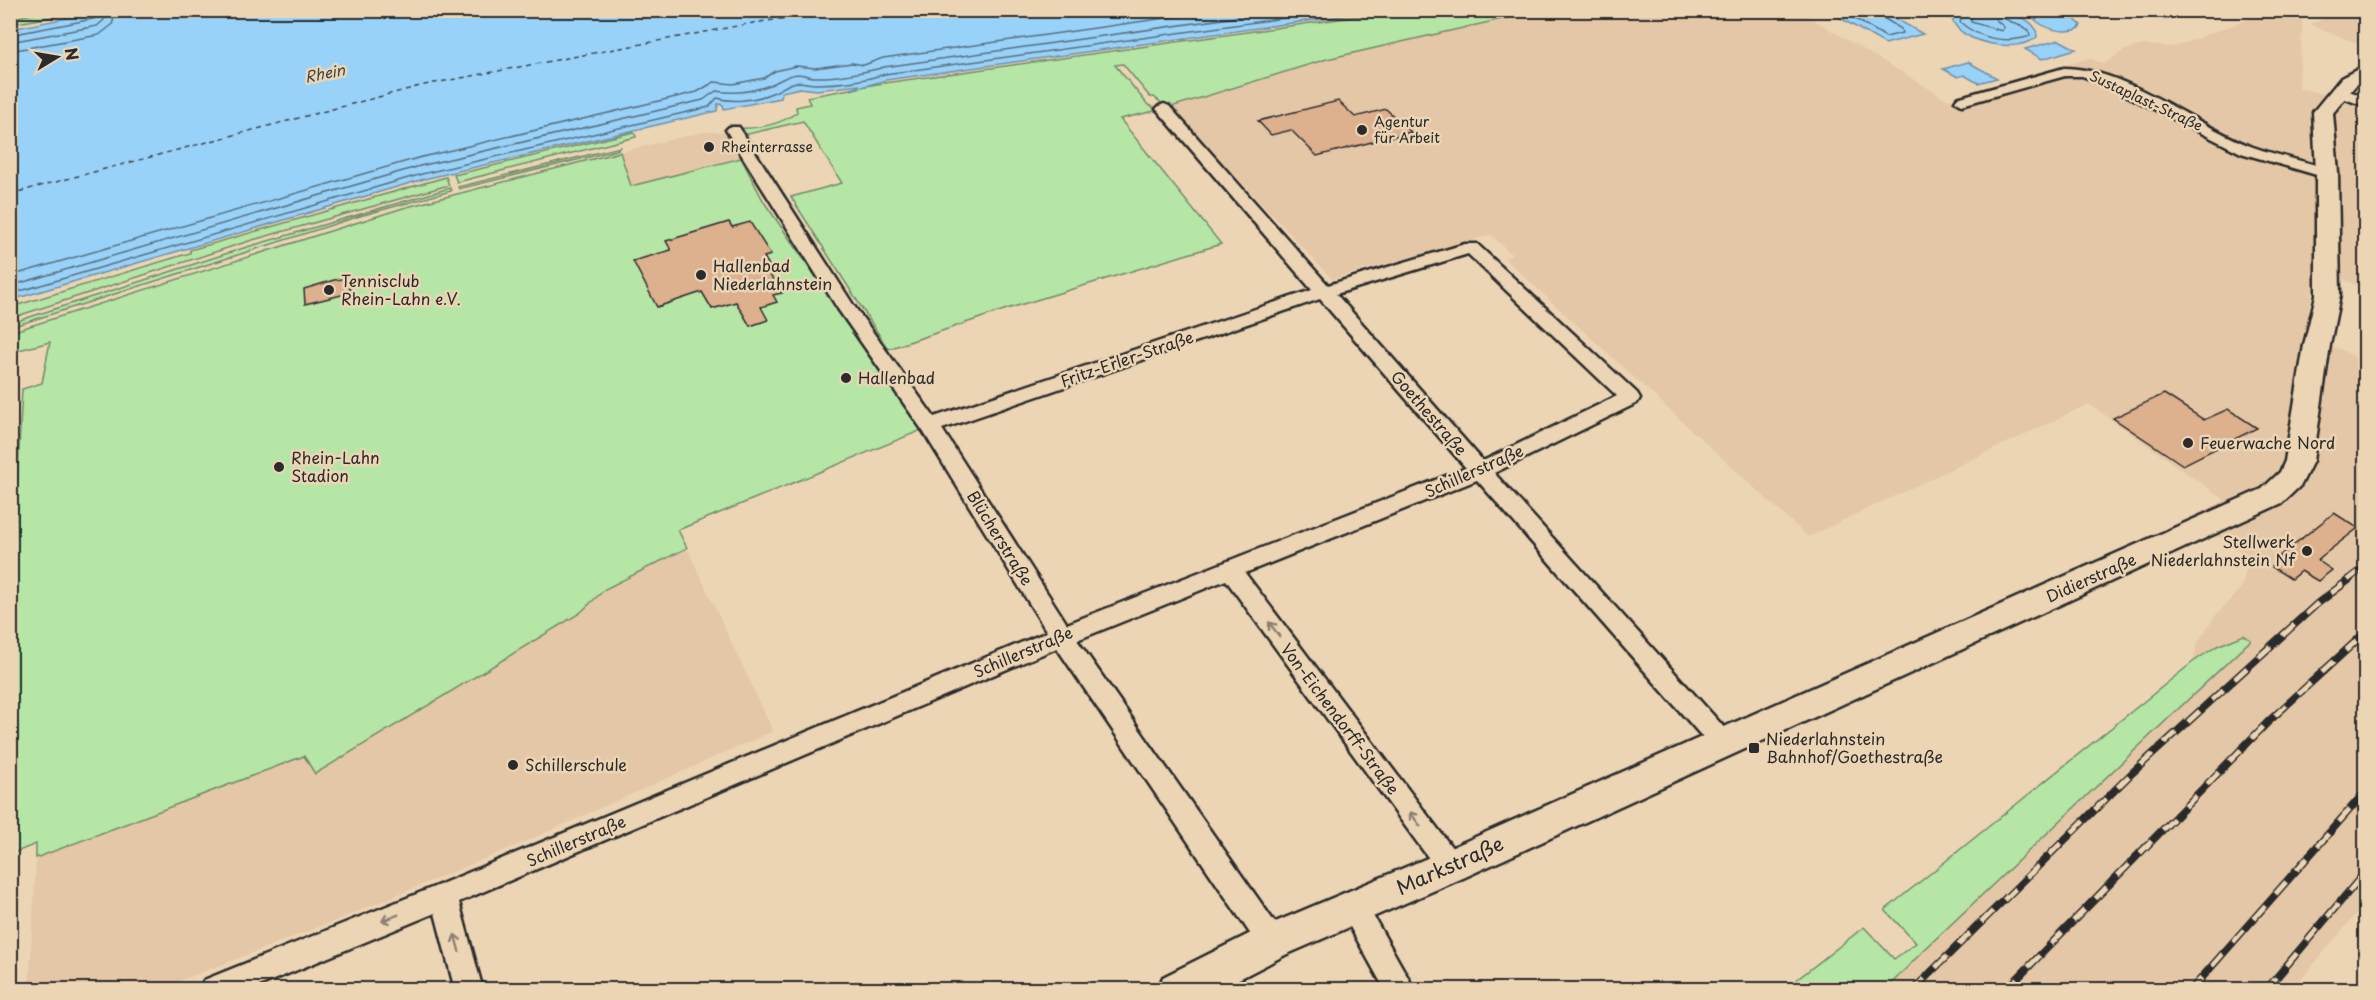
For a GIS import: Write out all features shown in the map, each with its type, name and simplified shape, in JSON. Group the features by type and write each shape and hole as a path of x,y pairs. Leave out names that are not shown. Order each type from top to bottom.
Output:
{"street":[{"name":"Didierstraße","path":"1722,742 2241,511 2272,496 2291,478 2299,461 2317,345 2328,295 2327,173 2323,112 2348,82 2366,71"},
{"name":"Sustaplast-Straße","path":"1962,101 2064,72 2084,72 2111,82 2247,150 2327,173"},
{"path":"2340,92 2366,103"},
{"name":"Goethestraße","path":"1164,109 1480,471 1722,742"},
{"name":"Blücherstraße","path":"734,130 847,309 930,426 1062,636 1272,942"},
{"name":"Schillerstraße","path":"214,990 444,896 1062,636 1480,471 1630,398 1471,248 1324,292"},
{"name":"Fritz-Erler-Straße","path":"930,426 1324,292"},
{"name":"Von-Eichendorff-Straße","path":"1231,571 1450,866"},
{"name":"Markstraße","path":"1177,990 1272,942 1450,866 1722,742"},
{"path":"444,896 469,990"},
{"path":"1353,907 1401,990"}],"shaded area":[{"path":"1537,11 1799,11 1948,100 2090,58 2104,64 2124,50 2144,45 2173,47 2271,11 2303,11 2299,88 2341,99 2365,82 2365,289 2315,267 2306,337 2342,350 2365,363 2365,903 2293,989 1886,989 1924,950 2251,640 2244,635 2217,646 2193,662 2197,644 2214,617 2241,588 2250,557 2189,518 2225,500 2089,404 1808,537 1504,258 1512,255 1491,235 1332,279 1171,107 1327,59"},
{"path":"2315,11 2365,11 2365,47 2310,24 2323,19 2315,16"},
{"path":"702,132 727,132 741,158 631,186 620,152"},
{"name":"Schillerschule","path":"687,548 773,731 527,841 337,920 159,989 29,990 36,858 304,756 315,773 580,613 605,589"}],"green space":[{"path":"49,11 108,11 67,18 63,15 11,24 11,18"},
{"path":"1396,11 1537,11 1327,59 1168,108 1154,97 1150,97 1123,64 1115,65 1148,105 1159,110 1120,119 1221,244 1010,308 888,349 791,197 842,183 803,121 744,135 740,128 762,127 784,120 797,112 796,107 810,104 807,97 877,84"},
{"path":"634,132 636,137 457,182 454,175"},
{"path":"620,147 617,150 459,189 458,187"},
{"path":"620,152 631,186 741,158 764,202 922,430 678,530 687,548 605,589 580,613 315,774 304,756 36,858 36,844 11,854 11,608 22,389 42,383 50,342 11,352 11,332 403,208"},
{"path":"446,177 449,185 249,241 11,318 11,307 190,253 190,250"},
{"path":"450,188 451,191 360,216 11,327 11,323 247,247"},
{"path":"2244,635 2251,640 1924,950 1886,989 1785,989 1864,927 1894,959 1916,943 1885,910 2193,662 2217,646"}],"water":[{"name":"Rhein","path":"108,10 1378,11 886,80 851,90 860,85 817,90 800,88 782,92 781,98 724,109 723,105 718,104 717,111 424,179 11,300 11,29"},
{"path":"1828,11 1882,11 1923,34 1885,44"},
{"path":"1963,11 1995,12 2019,17 2028,21 2035,28 2037,37 2017,45 1991,44 1978,40 1957,28 1952,19 1955,14"},
{"path":"2045,11 2071,16 2081,25 2078,29 2066,31 2049,28 2038,23 2033,15"},
{"path":"2059,40 2076,49 2042,59 2025,49"},
{"path":"1968,62 1997,78 1978,83 1964,75 1958,77 1943,69"}],"building":[{"name":"Agentur für Arbeit","path":"1338,101 1355,117 1386,109 1411,132 1317,156 1291,130 1271,135 1258,121"},
{"name":"Hallenbad Niederlahnstein","path":"729,222 732,227 750,222 771,255 764,257 770,267 766,269 782,293 773,295 777,302 761,307 768,320 750,326 736,302 712,309 702,292 657,307 633,261 671,250 666,241"},
{"name":"Tennisclub Rhein-Lahn e.V.","path":"350,278 350,293 305,304 304,289"},
{"name":"Feuerwache Nord","path":"2164,394 2204,420 2228,409 2257,428 2183,465 2113,418"},
{"name":"Stellwerk Niederlahnstein Nf","path":"2334,513 2358,528 2317,560 2332,570 2318,581 2301,571 2291,579 2272,567 2282,559 2278,557"}],"ferry route":[{"path":"10,194 424,85 753,23 841,10"}],"railway":[{"path":"10,13 24,10"},
{"path":"2348,580 2366,566"},
{"path":"1913,990 2132,773 2318,603 2350,579"},
{"path":"2006,990 2268,722 2366,632"},
{"path":"2191,990 2366,791"},
{"path":"2266,990 2366,871"}],"place":[{"name":"Agentur für Arbeit","path":"1362,130"},
{"name":"Rheinterrasse","path":"709,147"},
{"name":"Hallenbad Niederlahnstein","path":"701,275"},
{"name":"Tennisclub Rhein-Lahn e.V.","path":"329,290"},
{"name":"Hallenbad","path":"846,378"},
{"name":"Feuerwache Nord","path":"2188,443"},
{"name":"Rhein-Lahn Stadion","path":"279,467"},
{"name":"Stellwerk Niederlahnstein Nf","path":"2307,551"},
{"name":"Niederlahnstein Bahnhof/Goethestraße","path":"1754,748"},
{"name":"Schillerschule","path":"513,765"}]}
